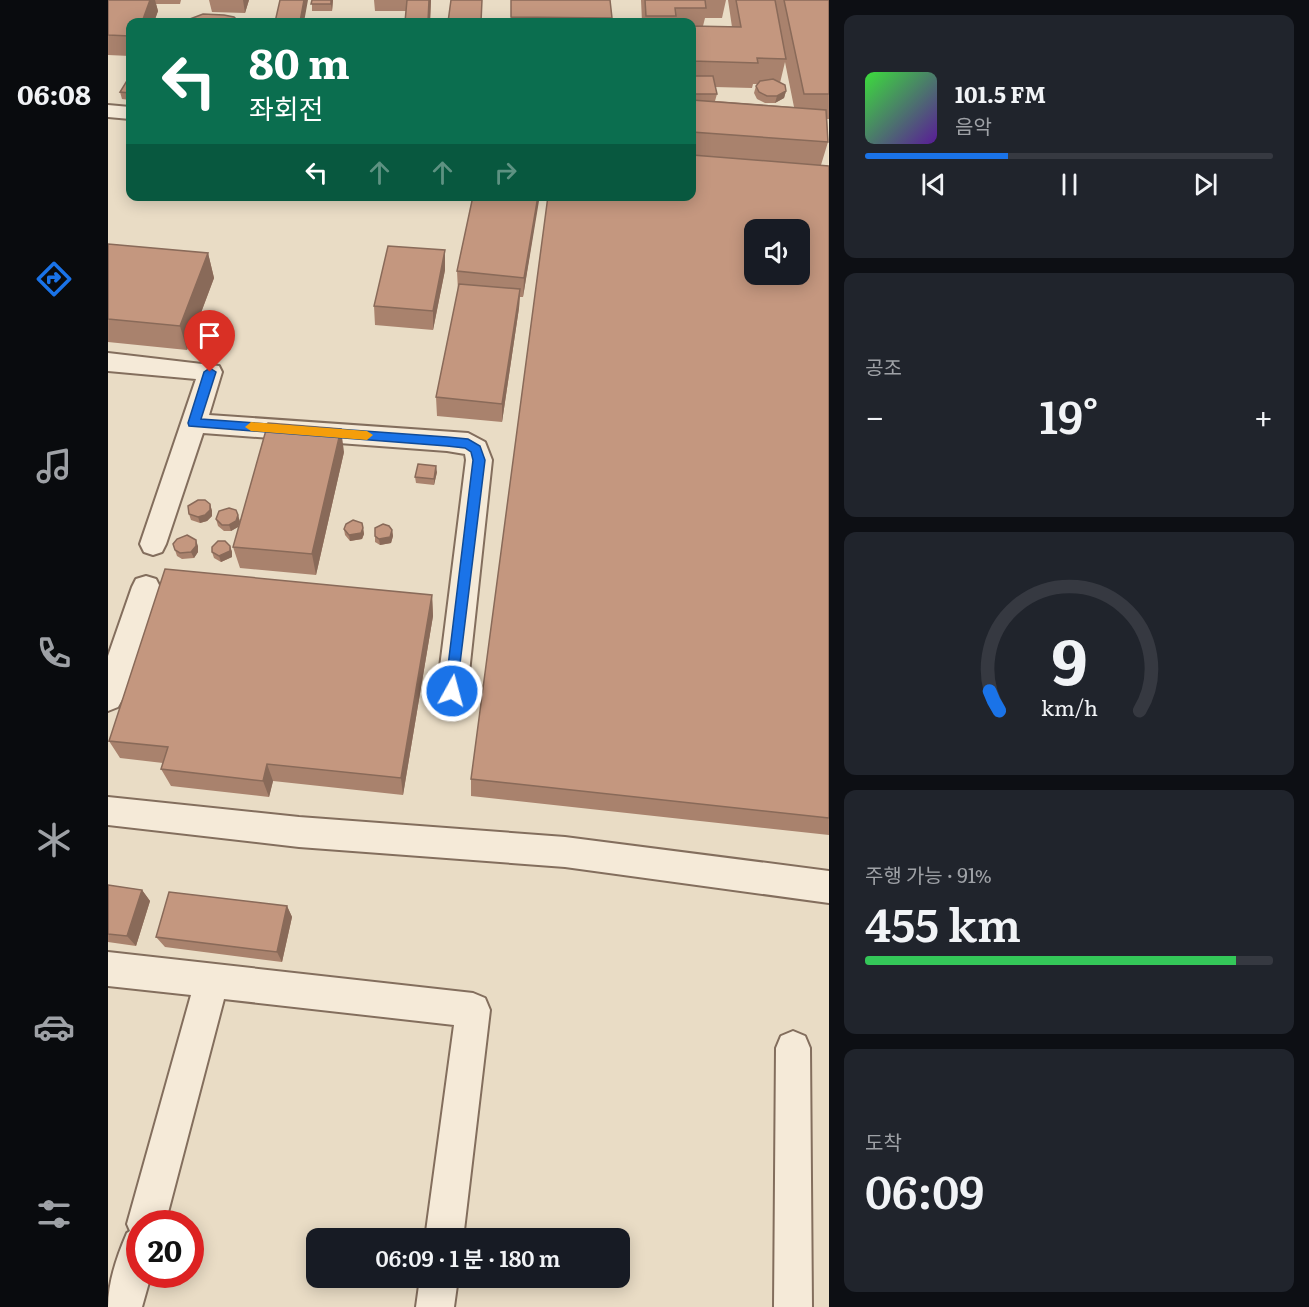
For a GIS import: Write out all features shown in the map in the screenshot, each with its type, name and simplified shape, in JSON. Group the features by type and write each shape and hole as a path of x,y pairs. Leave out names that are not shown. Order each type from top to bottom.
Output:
{"lane":[{"path":"108,111 126,113"},
{"path":"108,362 210,372 153,544"},
{"path":"194,423 447,441 468,443 476,449 479,460 452,691"},
{"path":"108,698 146,587"},
{"path":"108,811 299,832 565,852 829,887"},
{"path":"108,969 473,1010 445,1228"},
{"path":"150,1210 212,981"},
{"path":"793,1048 793,1307"},
{"path":"123,1307 128,1288"},
{"path":"435,1307 438,1288"}],"building":[{"path":"108,0 150,0 143,18 126,18 126,36 108,35"},
{"path":"280,0 304,0 301,18 276,18"},
{"path":"312,0 331,0 331,4 311,4"},
{"path":"407,0 429,0 428,18 405,18"},
{"path":"451,0 482,0 481,18 449,18"},
{"path":"511,0 610,0 612,18 511,17"},
{"path":"645,0 705,0 706,8 675,8 676,16 646,16"},
{"path":"736,0 775,0 786,59 757,58 758,63 696,61 696,26 741,27"},
{"path":"784,0 829,0 829,94 804,94"},
{"path":"203,14 235,18 192,18"},
{"path":"696,76 713,76 717,94 696,94"},
{"path":"773,79 785,85 786,91 777,96 767,96 759,92 756,86 760,81"},
{"path":"126,82 126,93 120,92"},
{"path":"696,100 826,110 828,142 696,132"},
{"path":"696,155 829,166 829,818 471,779 547,201 696,201"},
{"path":"472,201 537,201 524,278 457,271"},
{"path":"108,244 208,253 180,326 108,319"},
{"path":"388,246 445,250 433,311 374,306"},
{"path":"459,284 520,289 502,404 436,397"},
{"path":"268,423 341,429 312,554 233,547"},
{"path":"418,464 436,466 434,479 415,477"},
{"path":"198,500 205,500 210,504 210,510 198,517 189,514 188,506"},
{"path":"229,508 236,510 238,515 236,521 229,525 222,525 216,519 219,511"},
{"path":"353,520 362,523 363,528 361,533 349,535 344,529 346,524"},
{"path":"383,524 392,530 390,537 379,539 375,536 375,528"},
{"path":"187,535 196,540 196,546 191,552 180,553 175,550 173,544 177,539"},
{"path":"218,541 225,541 230,546 230,551 219,556 212,552 212,547"},
{"path":"165,569 432,595 401,778 267,764 263,781 161,769 168,747 109,741"},
{"path":"108,885 142,890 127,936 108,934"},
{"path":"169,892 287,906 277,952 156,937"}],"slow traffic":[{"path":"251,427 367,435"}],"route":[{"path":"210,372 194,423 447,441 468,443 476,449 479,460 452,691"}]}
